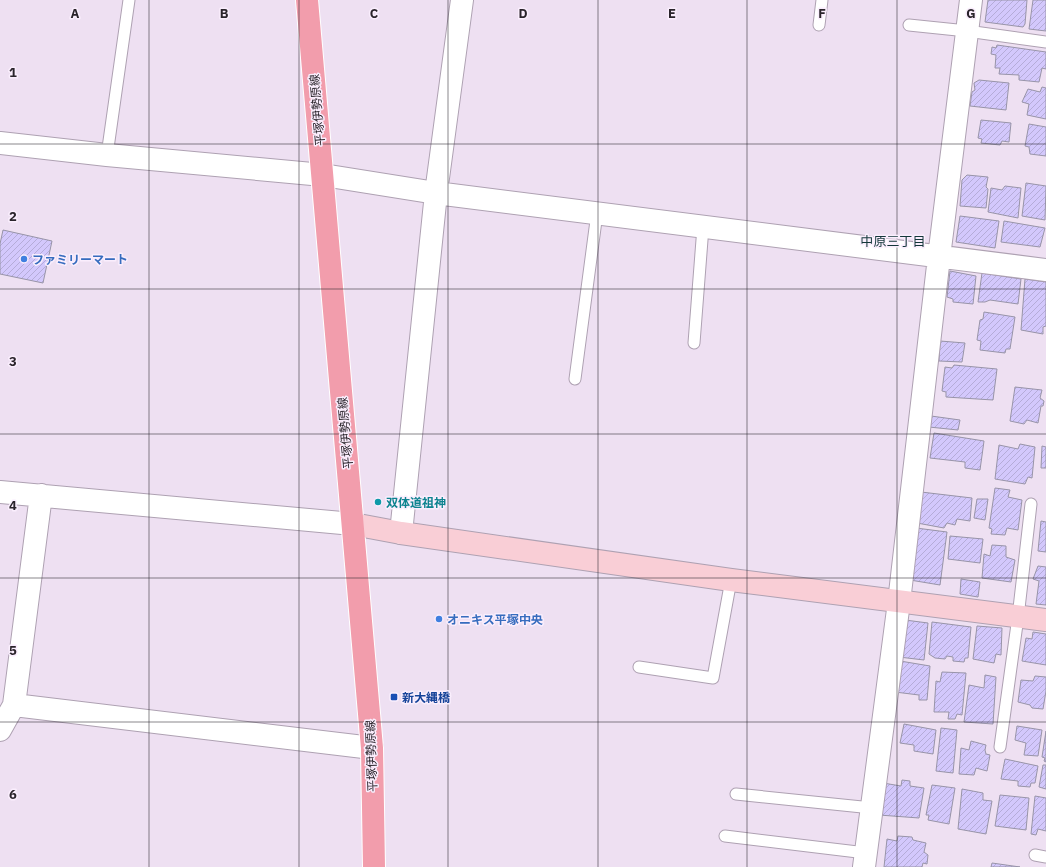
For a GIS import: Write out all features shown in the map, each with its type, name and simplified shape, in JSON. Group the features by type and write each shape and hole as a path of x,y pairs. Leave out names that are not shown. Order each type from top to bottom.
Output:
{"main road":[{"name":"平塚伊勢原線","path":"307,0 372,748 374,867"}],"street":[{"path":"401,532 436,193 462,0"},
{"path":"865,860 899,602 939,257 971,0"},
{"path":"0,142 107,155 323,175 436,193 1046,270"},
{"path":"0,492 353,524 731,580 1046,620"},
{"path":"0,730 14,705 41,495"},
{"path":"14,705 372,748"}],"lane":[{"path":"107,155 129,0"},
{"path":"819,25 822,0"},
{"path":"909,25 1046,42"},
{"path":"575,378 597,213"},
{"path":"694,343 703,227"},
{"path":"1000,747 1018,617 1031,504"},
{"path":"639,667 713,678 731,580"},
{"path":"736,794 872,808"},
{"path":"725,836 865,860"}],"building":[{"path":"988,0 1027,0 1025,24 1023,27 985,22"},
{"path":"1033,0 1046,0 1046,31 1029,29"},
{"path":"997,45 1046,52 1046,69 1042,68 1039,82 1019,80 1019,75 999,74 1000,68 995,68 996,55 991,54 992,47 996,48"},
{"path":"979,80 1009,83 1006,110 970,106 972,92 975,90 974,83"},
{"path":"1042,87 1046,88 1046,119 1027,115 1029,104 1022,102 1028,89 1040,92"},
{"path":"981,120 1011,123 1009,142 1002,141 1000,145 981,143 982,139 978,138"},
{"path":"1029,124 1046,127 1046,156 1030,154 1029,147 1025,146"},
{"path":"967,175 988,177 986,187 988,189 986,208 960,206 962,180"},
{"path":"1026,183 1046,186 1045,220 1022,216"},
{"path":"1005,186 1021,188 1018,218 988,212 991,188 1002,190"},
{"path":"960,216 999,221 995,248 956,242"},
{"path":"1004,221 1045,228 1040,247 1001,242"},
{"name":"ファミリーマート","path":"3,230 52,241 43,283 0,274 0,244"},
{"path":"950,271 976,276 973,304 953,302 953,299 947,297"},
{"path":"982,273 1021,279 1018,304 990,300 978,302"},
{"path":"1025,279 1046,282 1046,326 1043,327 1043,334 1021,330"},
{"path":"984,312 1015,317 1010,349 1006,349 1005,353 980,350 981,341 977,340 980,320 983,319"},
{"path":"940,341 965,343 962,362 939,361"},
{"path":"954,365 997,369 993,400 946,397 946,392 942,391 945,367 952,368"},
{"path":"1015,387 1042,390 1040,398 1044,401 1043,406 1041,406 1038,423 1027,420 1024,424 1010,421"},
{"path":"931,416 960,420 958,430 929,427"},
{"path":"934,433 984,441 980,470 965,468 965,462 930,458"},
{"path":"1020,444 1035,447 1032,478 1028,477 1025,484 995,479 999,445 1018,449"},
{"path":"1042,446 1046,447 1046,468 1041,468"},
{"path":"995,488 1010,490 1008,497 1022,500 1018,530 1007,528 1005,535 991,534 992,529 989,528"},
{"path":"921,492 972,498 970,521 957,519 955,525 947,523 944,528 917,523"},
{"path":"977,499 988,499 985,520 974,518"},
{"path":"1041,521 1046,522 1046,552 1038,551"},
{"path":"916,528 947,532 940,585 910,580"},
{"path":"950,536 983,539 980,563 948,559"},
{"path":"992,545 1006,546 1006,557 1015,560 1011,582 982,578 984,554 990,556"},
{"path":"1038,566 1046,567 1046,605 1036,604 1039,581 1033,579"},
{"path":"961,579 980,582 978,597 960,594"},
{"path":"905,620 928,623 924,660 899,657"},
{"path":"932,622 971,627 968,658 965,658 964,662 953,661 953,657 947,656 945,659 935,658 929,654"},
{"path":"977,626 1002,628 1001,655 996,654 994,663 973,659"},
{"path":"1033,632 1046,634 1046,665 1022,661 1026,638 1032,639"},
{"path":"900,661 930,666 927,700 919,700 919,695 895,692"},
{"path":"942,672 966,673 962,715 957,714 955,719 948,719 949,712 934,712 936,681 940,682"},
{"path":"985,675 996,677 993,724 964,722 969,685 984,688"},
{"path":"1035,676 1046,677 1046,691 1043,709 1032,708 1030,705 1018,702 1021,680 1033,681"},
{"path":"904,724 936,730 933,754 914,751 914,745 900,743"},
{"path":"1017,726 1042,730 1038,756 1024,755 1026,743 1015,740"},
{"path":"941,728 957,730 953,773 936,771"},
{"path":"1046,731 1046,762 1044,761 1045,758 1042,757"},
{"path":"971,741 986,745 986,754 990,755 987,771 976,768 974,775 959,774 961,748 969,750"},
{"path":"1005,759 1038,766 1035,783 1031,783 1030,787 1018,786 1018,781 1001,779"},
{"path":"1043,765 1046,765 1046,789 1039,787"},
{"path":"902,780 910,781 910,786 924,788 919,818 879,815 883,783 901,786"},
{"path":"932,785 955,788 949,824 928,820 929,815 926,815"},
{"path":"962,789 983,793 983,800 992,801 986,834 958,829"},
{"path":"1000,795 1029,798 1026,830 995,826"},
{"path":"1035,796 1046,798 1046,831 1038,829 1036,835 1031,834"},
{"path":"898,836 912,837 913,840 926,843 924,852 928,855 927,864 923,863 922,867 884,867 887,839 897,841"},
{"path":"992,863 1020,867 991,867"}],"place":[{"name":"ファミリーマート","path":"24,259"},
{"name":"双体道祖神","path":"378,502"},
{"name":"オニキス平塚中央","path":"439,619"},
{"name":"新大縄橋","path":"394,697"}],"district":[{"name":"中原三丁目","path":"893,241"}]}
